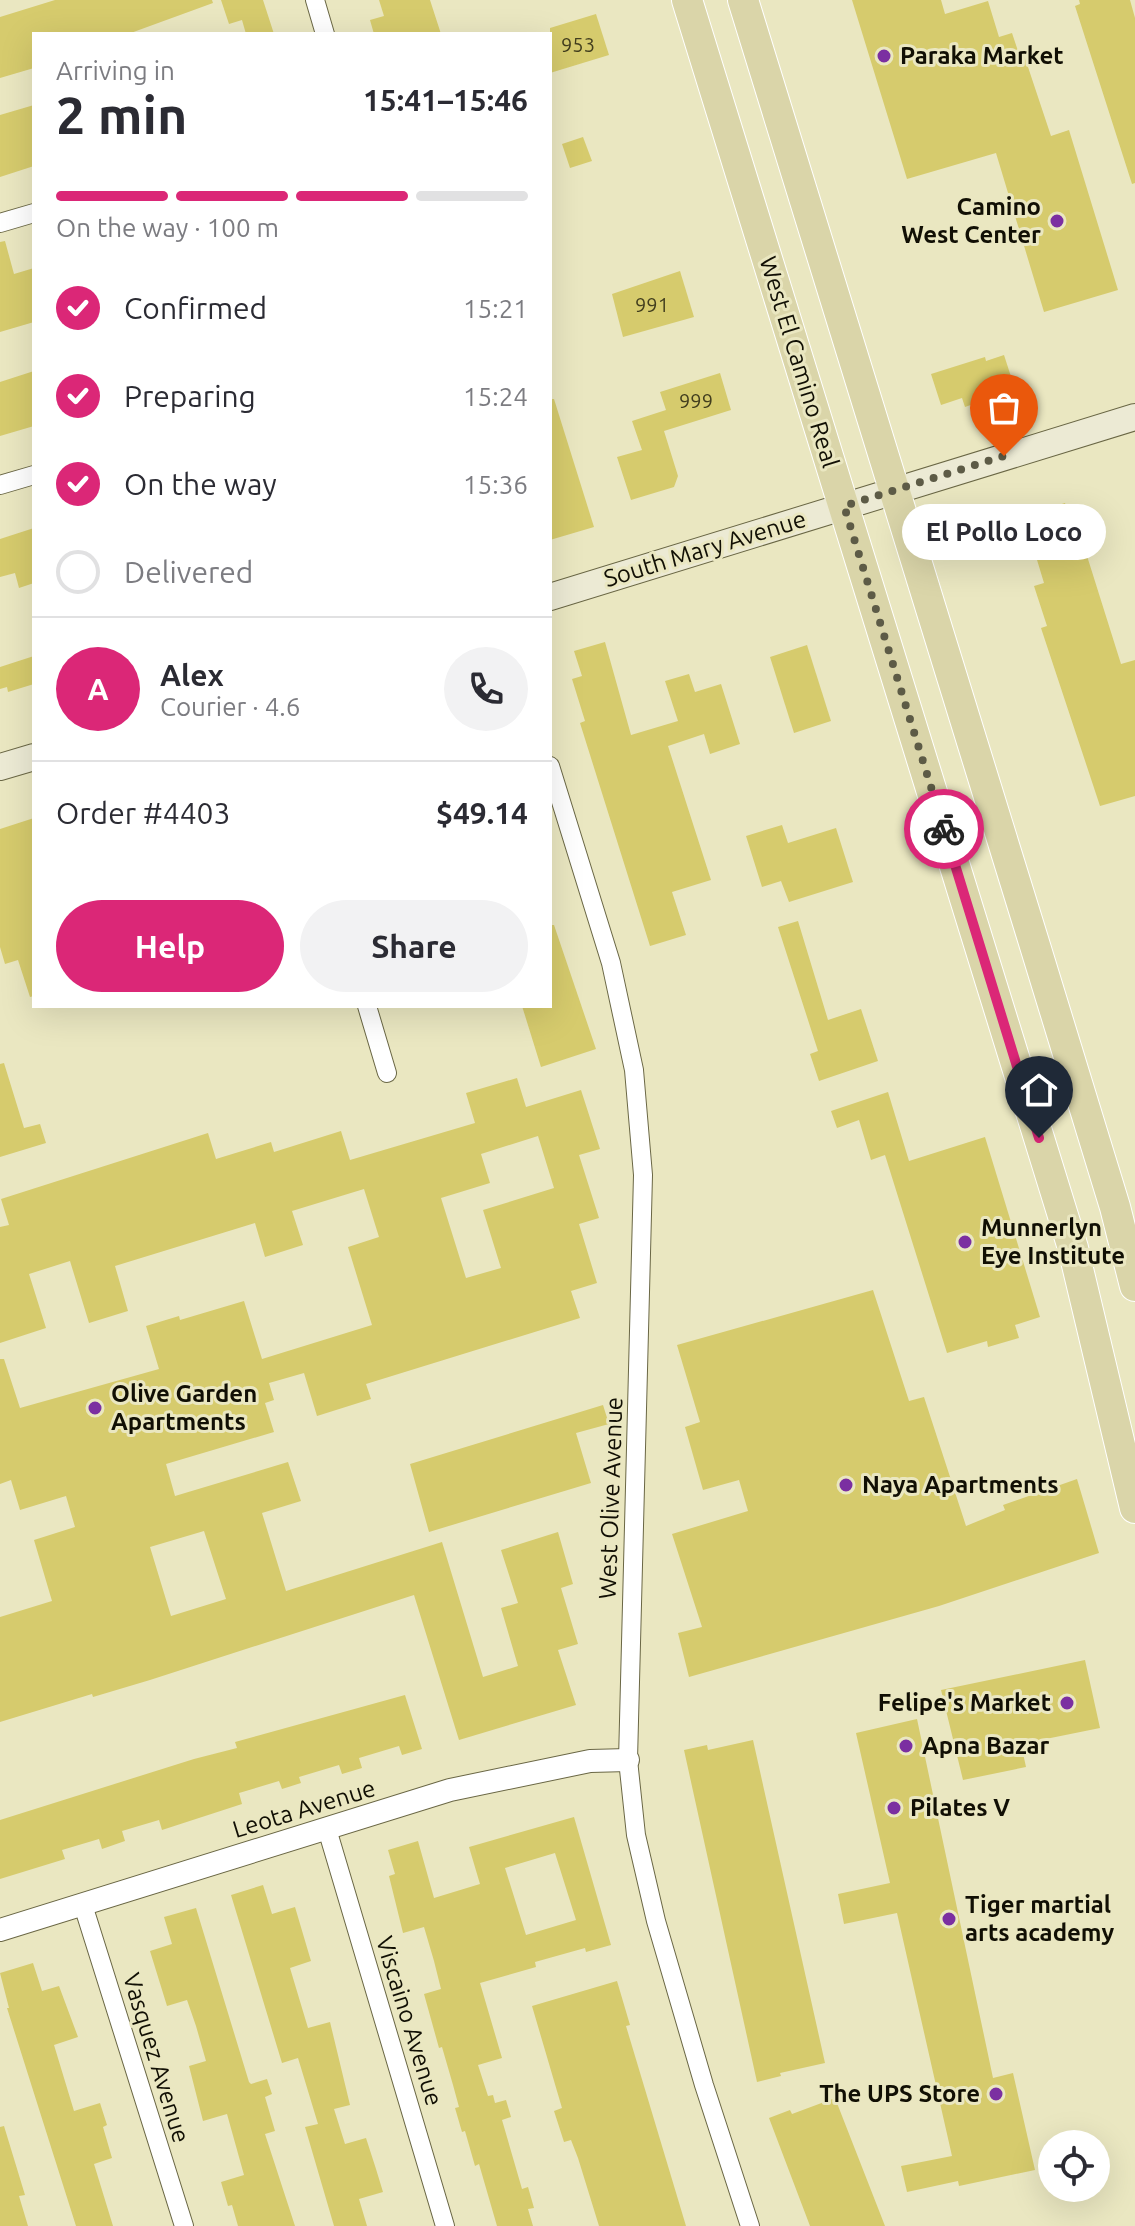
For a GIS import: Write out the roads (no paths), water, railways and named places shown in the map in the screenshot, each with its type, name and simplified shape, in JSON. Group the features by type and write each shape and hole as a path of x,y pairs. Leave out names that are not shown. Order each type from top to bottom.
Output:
{"main road":[{"name":"West El Camino Real","path":"687,0 1073,1248 1135,1508"},
{"path":"743,0 1096,1146 1135,1286"},
{"name":"South Mary Avenue","path":"552,596 1135,417"},
{"path":"0,767 32,758"}],"street":[{"path":"315,0 324,32"},
{"path":"0,223 32,214"},
{"path":"0,485 32,476"},
{"name":"West Olive Avenue","path":"552,772 611,963 634,1070 643,1175 628,1760 636,1835 656,1921 704,2085 750,2226"},
{"path":"368,1008 387,1073"},
{"name":"Leota Avenue","path":"0,1930 450,1790 590,1761 628,1760"},
{"name":"Viscaino Avenue","path":"327,1829 445,2226"},
{"name":"Vasquez Avenue","path":"83,1905 184,2226"}],"place":[{"name":"Paraka Market","path":"884,56"},
{"name":"Camino West Center","path":"1057,221"},
{"name":"El Pollo Loco","path":"1004,456"},
{"name":"Munnerlyn Eye Institute","path":"965,1242"},
{"name":"Olive Garden Apartments","path":"95,1408"},
{"name":"Naya Apartments","path":"846,1485"},
{"name":"Felipe's Market","path":"1067,1703"},
{"name":"Apna Bazar","path":"906,1746"},
{"name":"Pilates V","path":"894,1808"},
{"name":"Tiger martial arts academy","path":"949,1919"},
{"name":"The UPS Store","path":"996,2094"}]}
